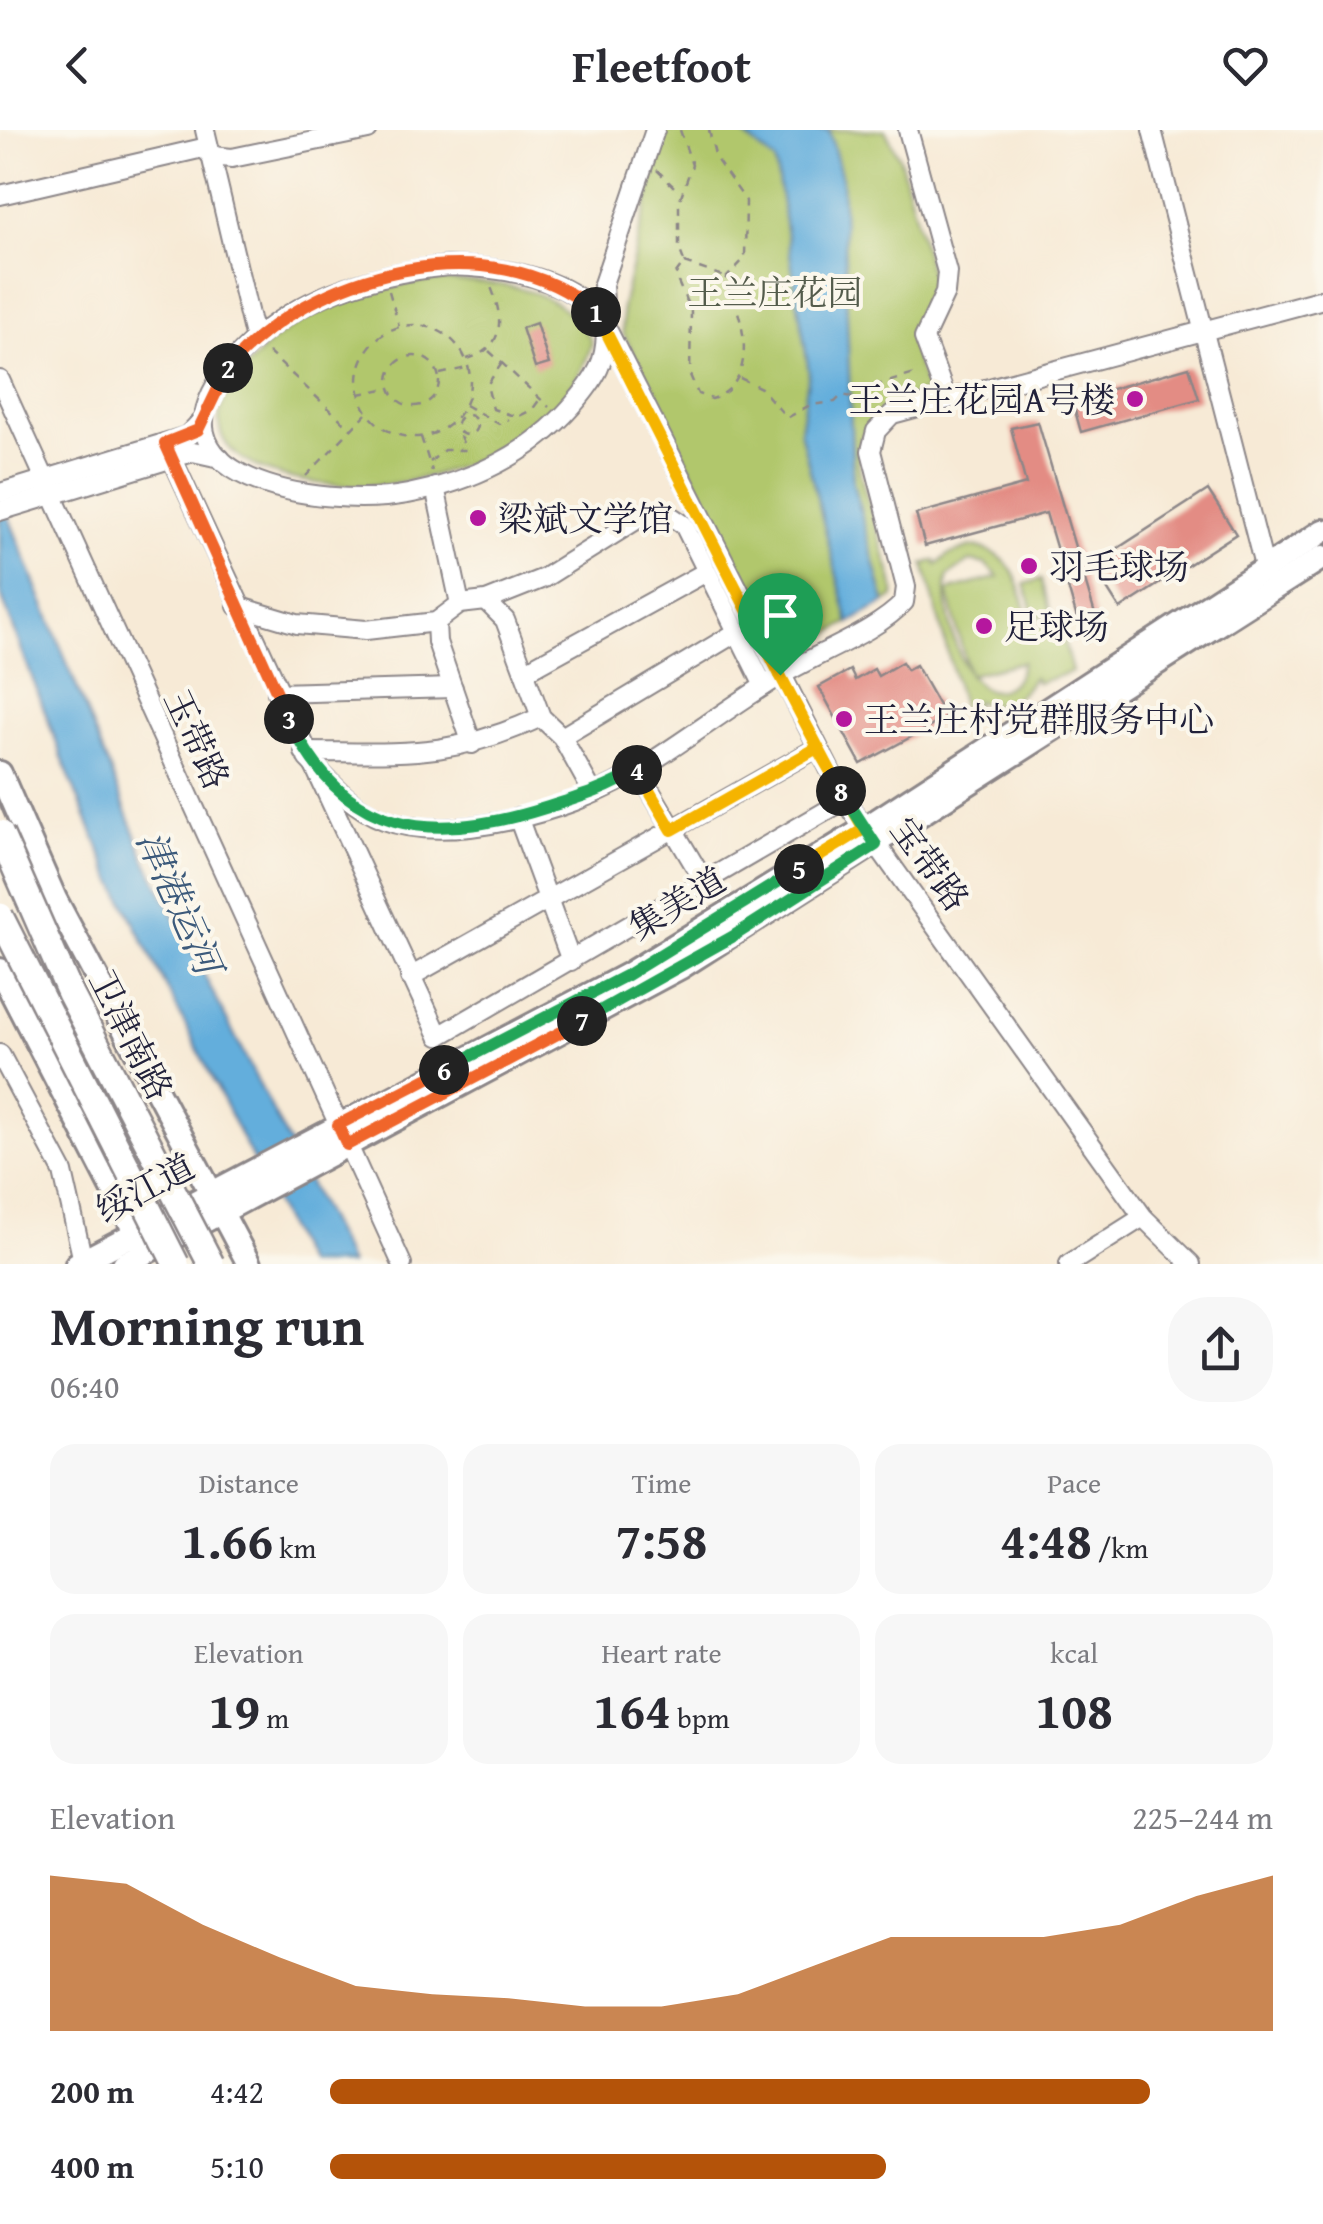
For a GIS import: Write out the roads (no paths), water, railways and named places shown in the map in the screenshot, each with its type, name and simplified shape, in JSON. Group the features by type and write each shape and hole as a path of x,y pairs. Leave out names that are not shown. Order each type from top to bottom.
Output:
{"highway":[{"name":"卫津南路","path":"0,833 70,993 211,1264"},
{"name":"卫津南路","path":"0,916 174,1264"}],"main road":[{"name":"集美道","path":"308,1154 681,967 1323,532"},
{"name":"集美道","path":"870,837 1323,557"},
{"path":"0,773 55,899 250,1264"},
{"path":"0,970 143,1247"},
{"name":"绥江道","path":"124,1264 143,1247 216,1202 308,1154"},
{"path":"250,1184 242,1220 250,1264"},
{"name":"绥江道","path":"85,1260 143,1247 190,1229 216,1202"},
{"path":"174,1264 190,1229 220,1236 250,1264"}],"street":[{"path":"206,130 255,340"},
{"path":"0,195 203,148 212,156 232,158 368,130"},
{"name":"宝带路","path":"654,130 604,284 605,325 845,800 1143,1217 1191,1264"},
{"path":"908,130 947,272 945,292 924,331 946,398"},
{"path":"1152,130 1264,570"},
{"path":"5,500 168,451 192,434 204,418 220,378 255,340 320,298 385,275 448,266 486,268 531,277 563,290 595,311 605,325 604,362 561,418 504,461 435,488 360,499 288,494 253,480 220,458 202,452 168,451"},
{"path":"346,841 361,821 457,829 518,817 593,793 638,770 780,675 904,602 906,587 872,462 872,440 892,414 1323,299"},
{"name":"玉带路","path":"0,380 402,1264"},
{"path":"204,418 205,439 220,458"},
{"path":"168,451 439,1036 845,800"},
{"path":"435,488 460,604"},
{"path":"237,606 296,624 366,630 436,622 460,604 486,601 544,578 655,511 678,517 764,686"},
{"path":"526,671 706,572"},
{"path":"486,601 506,620 542,716 562,737 593,793"},
{"path":"436,622 437,642 472,744"},
{"path":"562,737 737,632"},
{"path":"278,693 453,688"},
{"path":"306,755 436,752 472,744 542,716"},
{"path":"410,977 817,748"},
{"path":"306,755 359,808 386,821"},
{"path":"638,770 705,883"},
{"path":"518,817 571,961"},
{"path":"0,1054 63,1172 85,1260"},
{"path":"1069,1264 1143,1217"}],"water":[{"path":"738,130 829,130 842,178 853,483 885,603 849,623 800,431 809,372 775,161"},
{"path":"0,495 145,858 350,1264 305,1264 109,872 0,592"}],"place":[{"name":"王兰庄花园A号楼","path":"1135,399"},
{"name":"梁斌文学馆","path":"478,518"},
{"name":"羽毛球场","path":"1029,566"},
{"name":"足球场","path":"984,626"},
{"name":"王兰庄村党群服务中心","path":"844,719"}],"park label":[{"name":"王兰庄花园","path":"775,292"}],"water label":[{"name":"津港运河","path":"180,902"}]}
